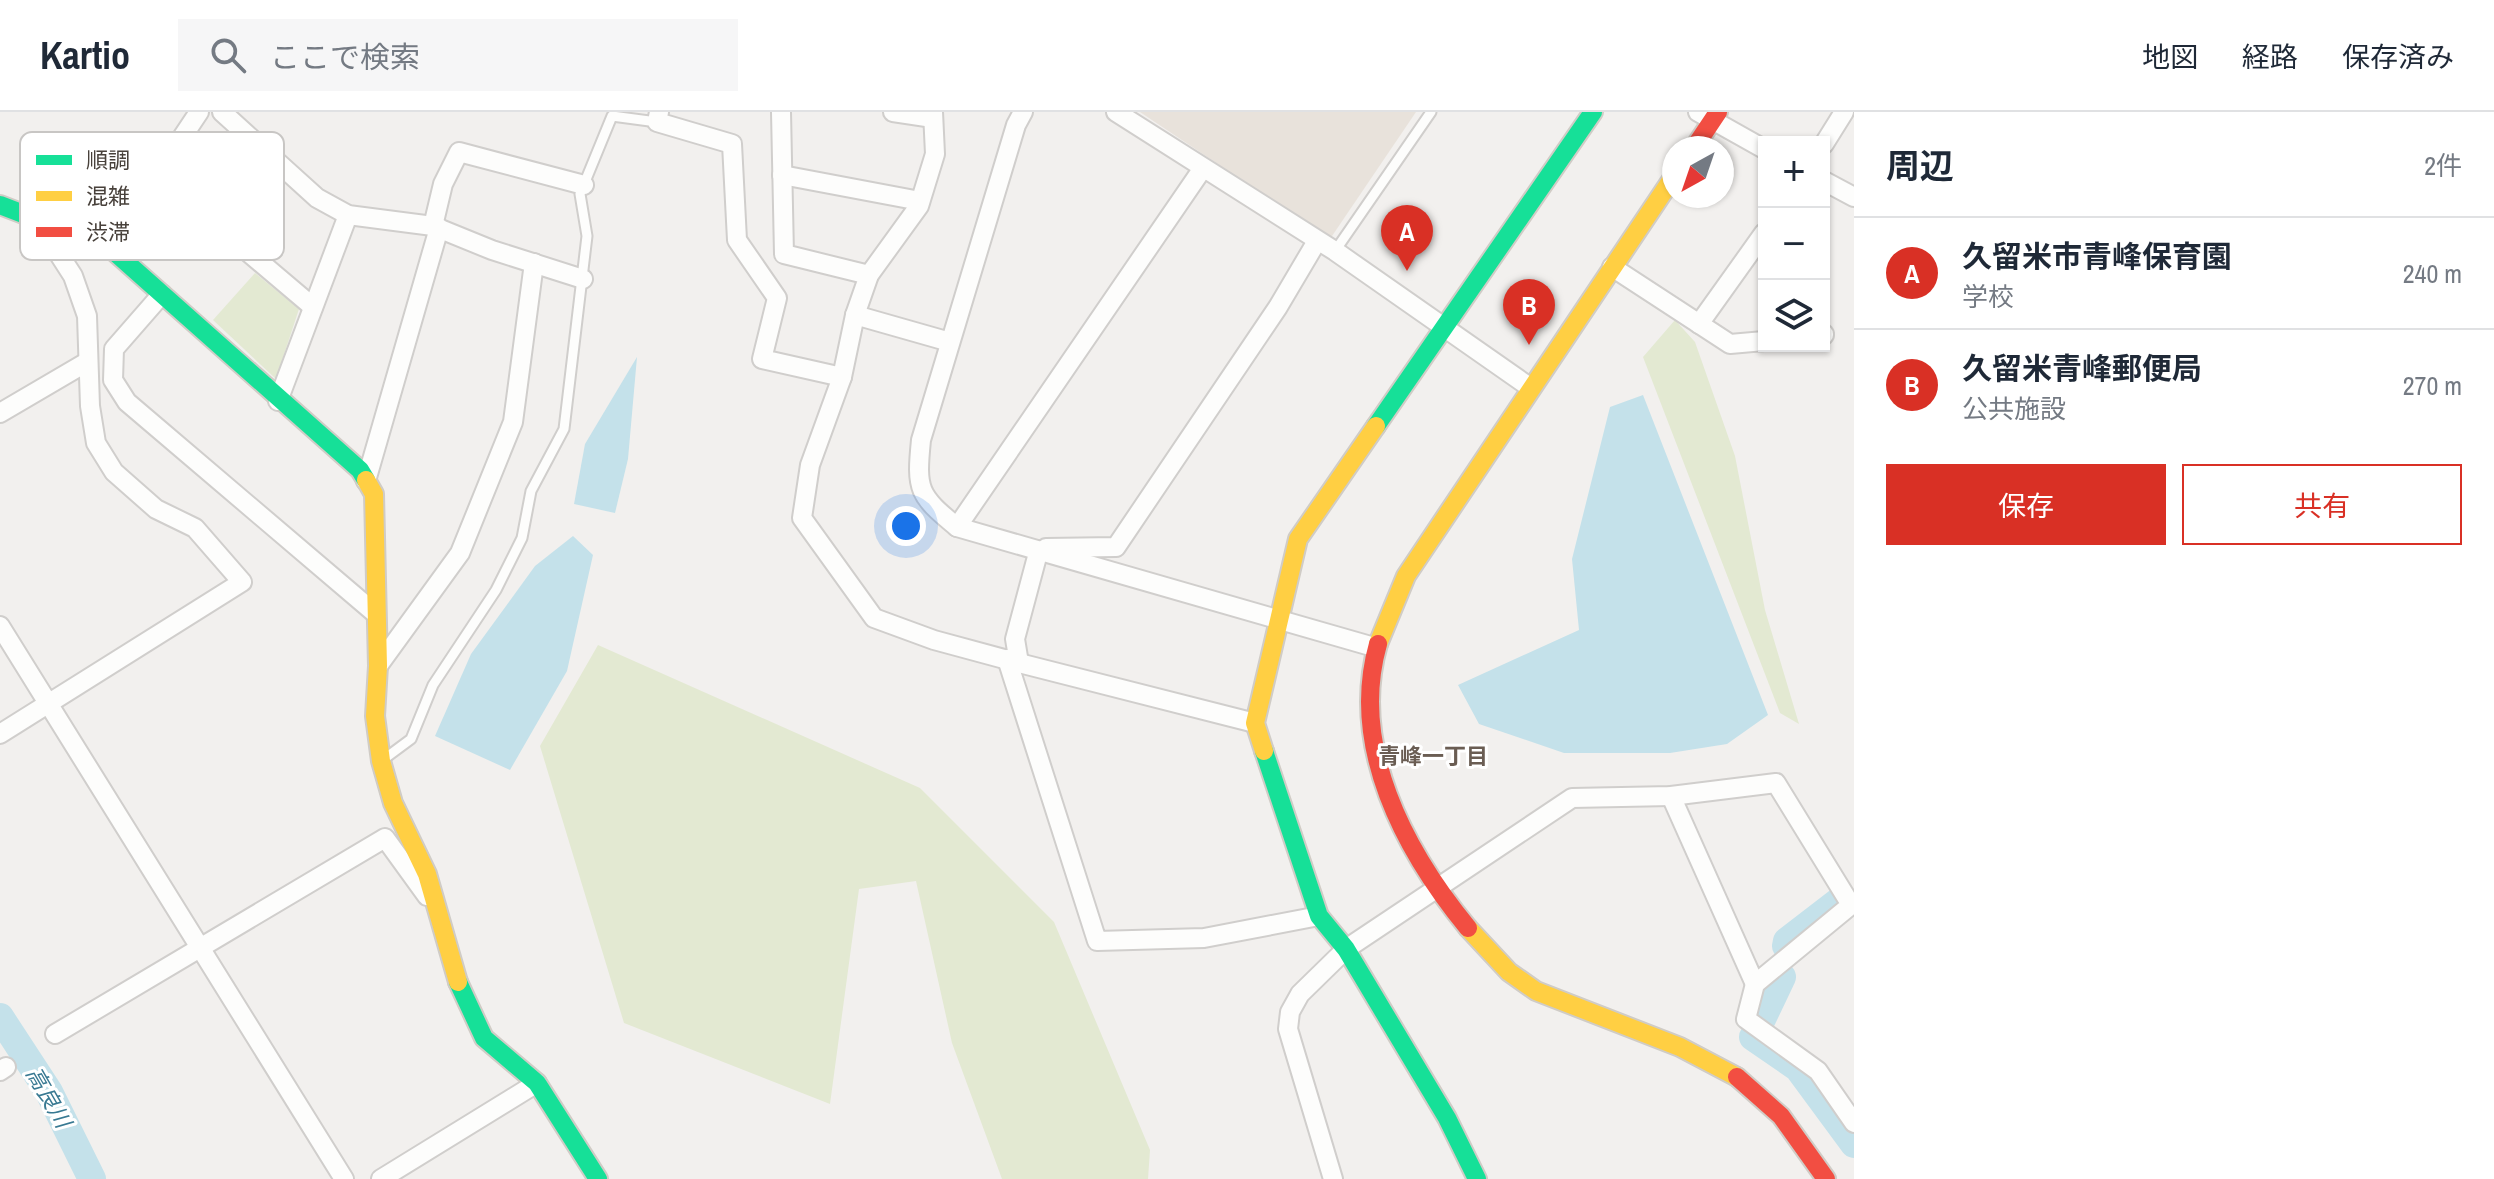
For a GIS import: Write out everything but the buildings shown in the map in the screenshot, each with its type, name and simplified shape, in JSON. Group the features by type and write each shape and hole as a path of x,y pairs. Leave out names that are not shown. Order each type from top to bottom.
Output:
{"street":[{"path":"186,132 199,112"},
{"path":"222,112 244,132"},
{"path":"781,112 784,254 869,275"},
{"path":"893,112 933,115 935,154 920,201 869,275 855,315 842,377 810,465 802,518 874,618 934,640 1255,723"},
{"path":"1023,112 1016,125 921,440 917,474 926,502 957,527 1374,647"},
{"path":"1116,112 1335,251 1531,388"},
{"path":"1477,1179 1447,1118 1346,949 1319,916 1255,723 1298,539 1593,112"},
{"path":"1829,136 1844,112"},
{"path":"1700,136 1710,115 1758,145"},
{"path":"658,117 732,144 737,240 777,298 762,359 842,377"},
{"path":"366,481 436,227 443,184 459,152 584,185"},
{"path":"284,168 317,198 348,215 436,227 583,279"},
{"path":"957,527 1203,168"},
{"path":"782,175 920,201"},
{"path":"1830,184 1854,197"},
{"path":"1662,194 1406,576 1374,647 1370,727 1380,772 1436,887 1469,932 1501,966 1535,991 1693,1051 1738,1075 1778,1109 1804,1141 1826,1179"},
{"path":"0,205 20,212"},
{"path":"278,401 348,215"},
{"path":"1031,550 1116,547 1278,307 1317,241"},
{"path":"1699,324 1758,241"},
{"path":"0,734 242,582 195,528 156,509 114,472 96,443 87,362 87,316 73,276 63,260"},
{"path":"124,260 278,401 338,448 374,494 378,666 375,716 381,761 393,803 427,874 453,970 484,1038 537,1083 598,1179"},
{"path":"257,260 313,307"},
{"path":"378,666 460,553 513,422 534,263"},
{"path":"1612,267 1730,344 1758,342"},
{"path":"162,294 114,349 113,380 127,402 376,614"},
{"path":"855,315 950,342"},
{"path":"0,413 87,362"},
{"path":"1031,550 1013,661 1097,941 1204,938 1319,916"},
{"path":"0,626 344,1179"},
{"path":"1333,1179 1310,1092 1288,1029 1290,1012 1300,994 1346,949 1572,798 1671,796 1776,783 1853,909 1755,984 1746,1019 1818,1071 1854,1123"},
{"path":"1671,796 1755,984"},
{"path":"55,1034 385,838 436,908"},
{"path":"381,1179 537,1083"}],"lane":[{"path":"1335,251 1431,112"},
{"path":"381,761 411,739 433,685 496,590 522,538 531,491 564,429 587,236 580,194 612,116 658,117"}],"shaded area":[{"path":"1140,112 1416,112 1330,239"}],"green space":[{"path":"255,273 299,309 276,379 213,320"},
{"path":"1675,320 1695,342 1735,456 1765,610 1799,724 1780,713 1643,357"},
{"path":"598,645 920,788 1054,922 1150,1150 1148,1179 1002,1179 952,1043 916,881 859,889 830,1104 624,1023 540,746"}],"water":[{"path":"637,357 628,459 615,513 574,504 585,444"},
{"path":"1643,395 1768,715 1727,744 1670,753 1564,753 1479,724 1458,685 1579,630 1572,559 1610,407"},
{"path":"573,536 593,555 567,671 510,770 435,736 471,654 535,566"}],"waterway":[{"path":"1786,946 1787,941 1839,901"},
{"path":"1762,1019 1782,977"},
{"name":"高良川","path":"0,1017 49,1092 92,1179"},
{"path":"1753,1037 1798,1068 1854,1144"}],"traffic: fast":[{"path":"1376,426 1593,112"},
{"path":"0,205 20,213"},
{"path":"124,260 360,470 366,480"},
{"path":"1264,751 1319,916 1346,949 1447,1118 1477,1179"},
{"path":"458,982 484,1038 537,1083 598,1179"}],"traffic: slow":[{"path":"1378,644 1406,576 1662,194"},
{"path":"1264,751 1255,723 1298,539 1376,426"},
{"path":"366,480 374,494 378,666 375,716 381,761 393,803 427,874 458,982"},
{"path":"1468,928 1509,972 1536,991 1680,1047 1737,1077"}],"traffic: jam":[{"path":"1702,136 1718,112"},
{"path":"1378,644 1371,682 1371,720 1377,758 1388,795 1423,865 1468,928"},
{"path":"1737,1077 1781,1116 1826,1179"}],"place":[{"name":"久留米市青峰保育園","path":"1407,271"},
{"name":"久留米青峰郵便局","path":"1529,345"}],"district":[{"name":"青峰一丁目","path":"1433,756"}]}
